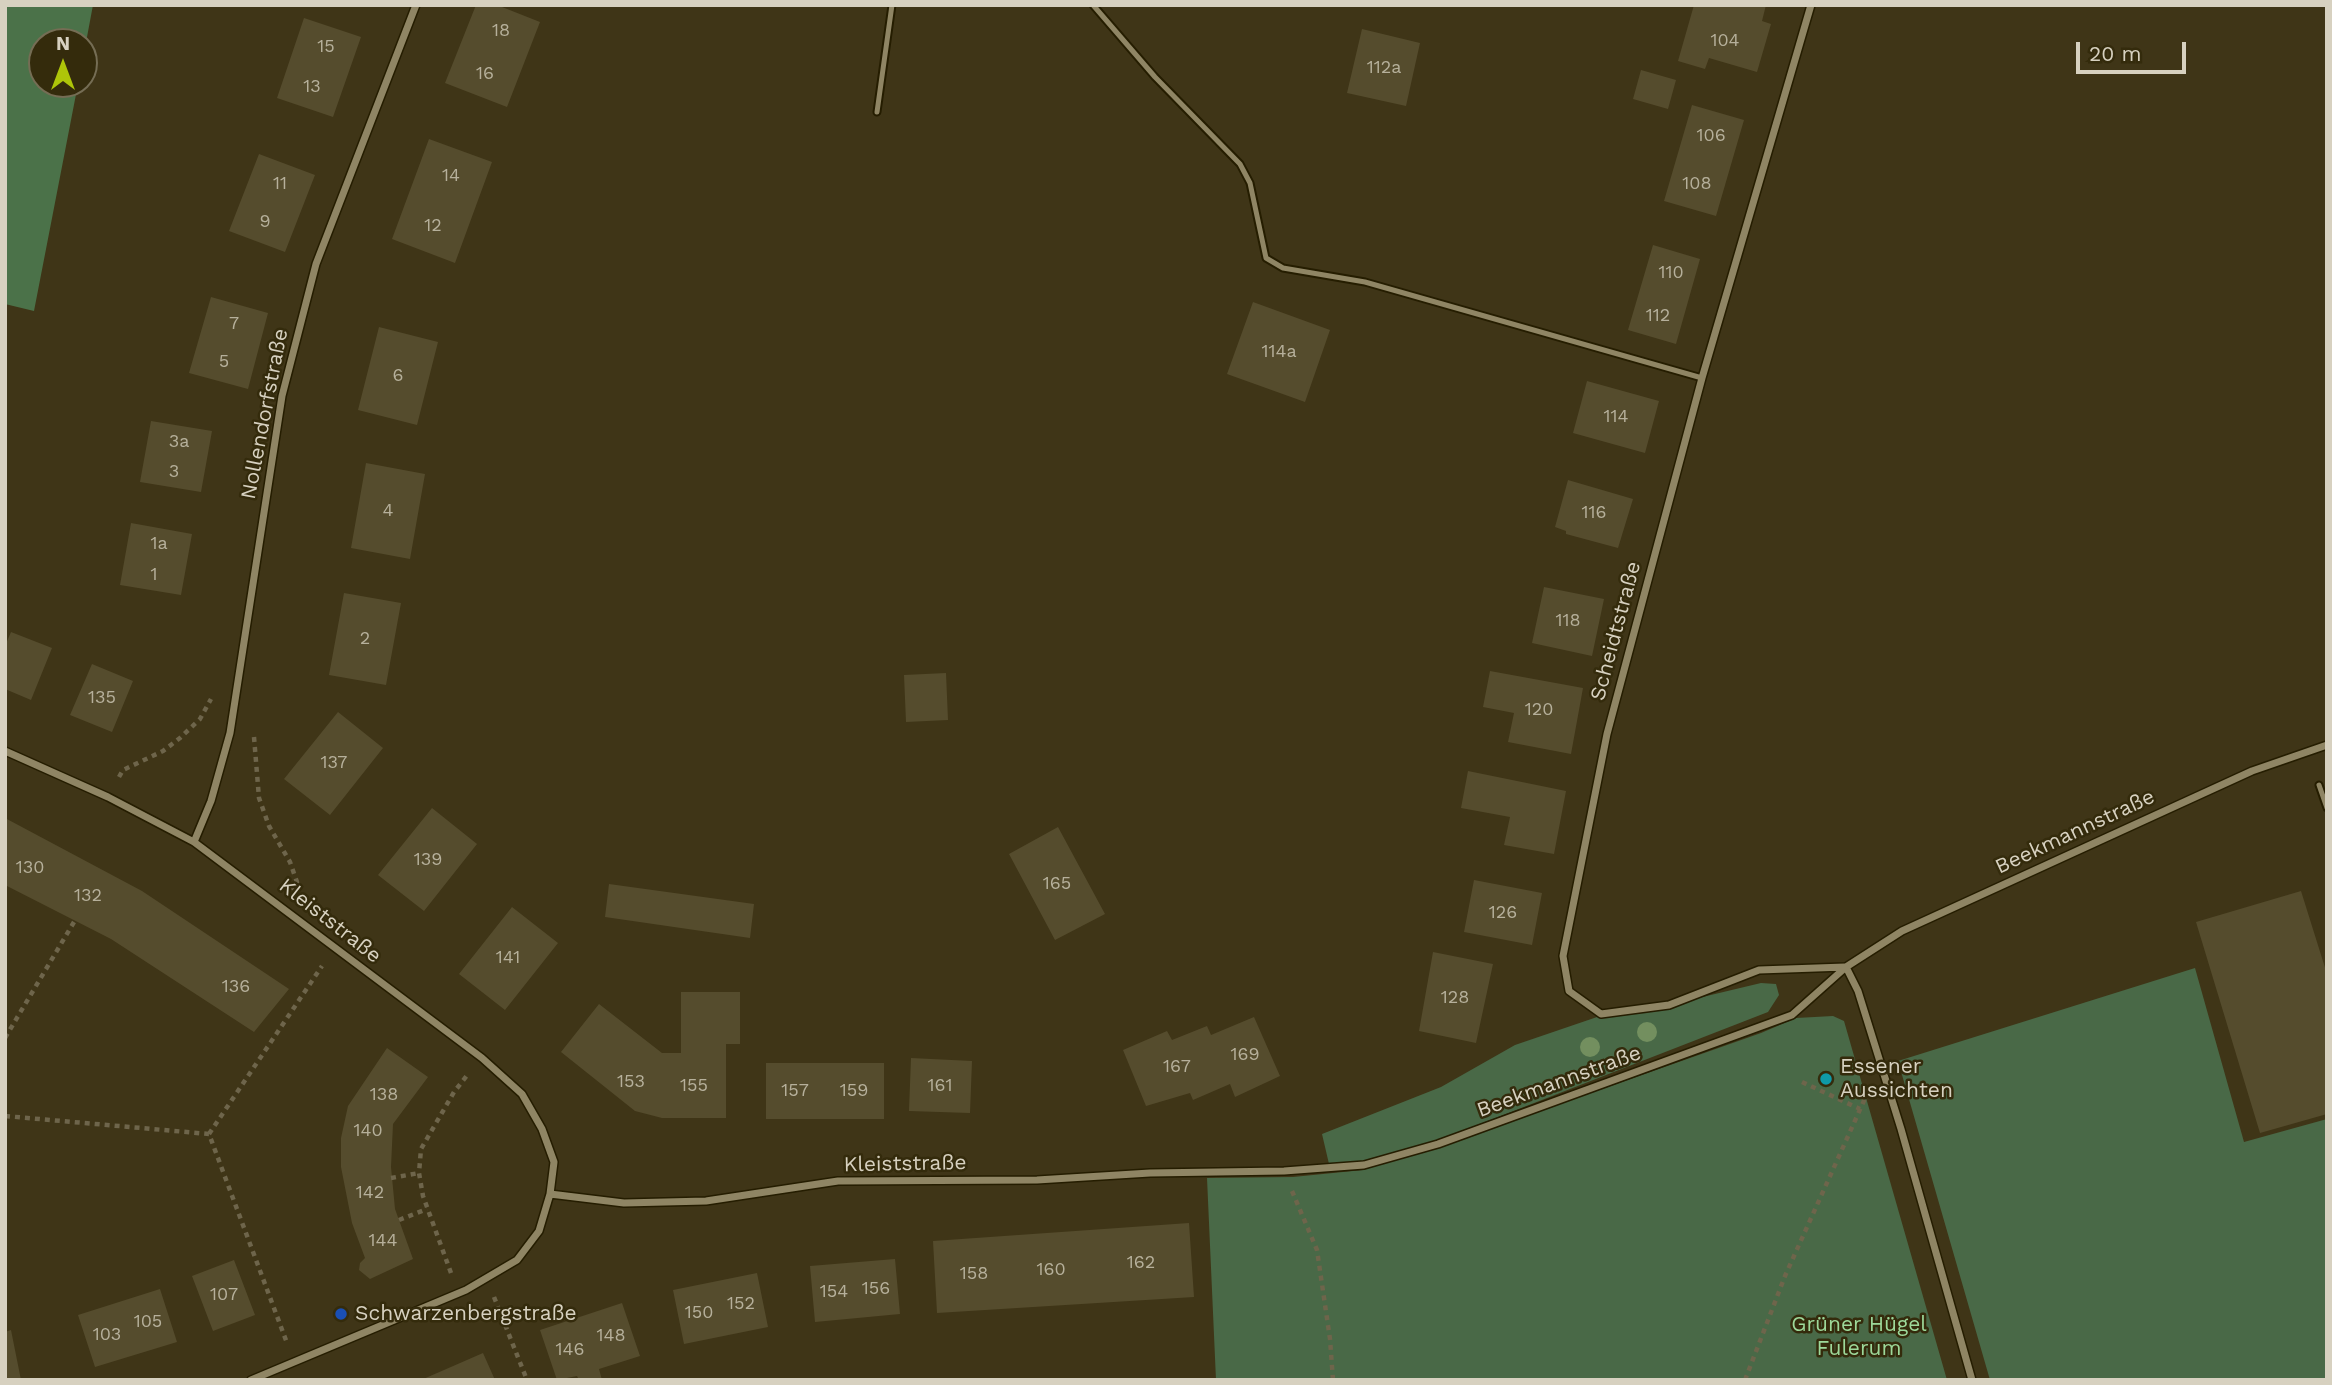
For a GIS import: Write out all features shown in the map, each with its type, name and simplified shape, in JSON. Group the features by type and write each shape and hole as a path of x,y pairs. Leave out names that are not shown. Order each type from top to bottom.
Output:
{"street":[{"name":"Nollendorfstraße","path":"194,842 211,801 230,733 282,396 316,264 416,5"},
{"name":"Scheidtstraße","path":"1811,5 1702,378 1606,734 1563,956 1569,990 1601,1014 1669,1005 1759,970 1846,967"},
{"name":"Beekmannstraße","path":"1263,1172 1364,1165 1437,1144 1761,1028 1792,1015 1846,967 1914,925 2252,771 2327,745"},
{"name":"Kleiststraße","path":"5,751 108,797 194,842 281,904 482,1058 522,1094 542,1129 554,1162 550,1194 538,1231 517,1260 462,1291"},
{"path":"1846,967 1858,990 1885,1076 1972,1380"},
{"name":"Kleiststraße","path":"550,1194 624,1203 706,1201 838,1181 1037,1180 1150,1173 1263,1172"},
{"path":"251,1380 462,1291"}],"lane":[{"path":"877,112 892,5"},
{"path":"1093,5 1154,77 1240,164 1250,183 1266,258 1283,268 1365,282 1702,378"},
{"path":"2319,785 2327,808"}],"path":[{"path":"108,797 123,770 163,751 200,719 216,690 236,693"},
{"path":"255,724 259,798 297,881 281,904"},
{"path":"5,1038 74,922"},
{"path":"209,1134 318,973"},
{"path":"1745,1380 1790,1265 1866,1095 1885,1076"},
{"path":"462,1291 426,1209 419,1173 421,1149 463,1081"},
{"path":"1802,1082 1860,1109"},
{"path":"5,1116 209,1134"},
{"path":"209,1134 282,1331"},
{"path":"1283,1171 1317,1250 1331,1339 1332,1380"},
{"path":"391,1178 419,1173"},
{"path":"399,1220 426,1209"},
{"path":"500,1311 527,1380"}],"green space":[{"path":"5,5 93,5 89,28 28,28 28,98 75,98 34,311 5,304"},
{"path":"2195,968 2244,1142 2327,1119 2327,1380 1990,1380 1898,1061"},
{"path":"1761,983 1776,984 1779,995 1768,1012 1439,1140 1363,1161 1329,1164 1322,1134 1441,1087 1515,1045 1600,1016 1669,1005"},
{"name":"Grüner Hügel Fulerum","path":"1833,1016 1844,1021 1947,1380 1216,1380 1207,1178 1293,1177 1363,1170 1440,1146 1761,1033 1796,1018"}],"building":[{"path":"476,5 497,5 540,22 507,107 445,83"},
{"path":"1694,5 1766,5 1762,21 1771,24 1757,72 1709,58 1705,69 1678,61"},
{"path":"304,18 361,37 333,117 277,98"},
{"path":"1362,29 1420,43 1406,106 1347,93"},
{"path":"1641,70 1676,80 1668,109 1633,99"},
{"path":"1692,105 1744,120 1716,216 1664,201"},
{"path":"429,139 492,162 455,263 392,239"},
{"path":"259,154 315,175 285,252 229,231"},
{"path":"1653,245 1700,259 1676,344 1628,330"},
{"path":"211,297 268,313 248,389 189,373"},
{"path":"1253,302 1330,330 1305,402 1227,374"},
{"path":"379,327 438,342 417,425 358,410"},
{"path":"1587,381 1659,401 1645,453 1573,433"},
{"path":"151,421 212,431 201,492 140,482"},
{"path":"366,463 425,474 410,559 351,548"},
{"path":"1568,480 1633,499 1618,548 1566,534 1566,531 1555,527"},
{"path":"131,523 192,534 181,595 120,585"},
{"path":"1544,587 1604,599 1592,656 1532,643"},
{"path":"344,593 401,603 386,685 329,675"},
{"path":"11,632 52,648 31,700 5,689 5,646"},
{"path":"92,664 133,681 112,732 70,715"},
{"path":"1490,671 1583,688 1571,754 1508,742 1514,713 1483,707"},
{"path":"946,673 948,720 906,722 904,675"},
{"path":"338,712 383,748 330,815 284,779"},
{"path":"1468,771 1566,791 1554,854 1504,845 1510,817 1461,808"},
{"path":"432,808 477,844 424,911 378,875"},
{"path":"5,818 142,891 289,989 254,1032 111,939 5,885"},
{"path":"1058,827 1105,914 1055,940 1009,854"},
{"path":"1474,880 1542,893 1532,945 1464,932"},
{"path":"609,884 754,904 750,938 605,917"},
{"path":"2301,891 2327,974 2327,1114 2260,1133 2196,922"},
{"path":"512,907 558,943 505,1010 459,974"},
{"path":"1433,952 1493,964 1476,1043 1419,1031"},
{"path":"681,992 740,992 740,1044 726,1044 726,1118 662,1118 635,1111 561,1052 599,1004 662,1053 681,1053"},
{"path":"1254,1017 1280,1076 1235,1097 1230,1084 1193,1100 1190,1093 1146,1106 1123,1050 1167,1031 1172,1040 1207,1026 1211,1035"},
{"path":"387,1048 428,1077 393,1124 391,1167 395,1209 413,1259 370,1279 359,1270 360,1263 365,1258 352,1223 341,1167 341,1138 348,1106"},
{"path":"911,1058 972,1061 970,1113 909,1111"},
{"path":"766,1063 884,1063 884,1119 766,1119"},
{"path":"1189,1223 1194,1297 937,1313 933,1241"},
{"path":"895,1259 900,1314 815,1322 810,1266"},
{"path":"234,1260 255,1315 213,1331 192,1276"},
{"path":"757,1273 768,1327 684,1344 673,1290"},
{"path":"160,1289 177,1342 95,1367 78,1315"},
{"path":"622,1303 640,1356 599,1369 602,1380 579,1380 577,1376 557,1380 540,1330"},
{"path":"11,1330 21,1380 5,1380 5,1332"},
{"path":"483,1353 495,1380 421,1380 444,1370"}],"place":[{"name":"Essener Aussichten","path":"1826,1079"},
{"name":"Schwarzenbergstraße","path":"341,1314"}]}
